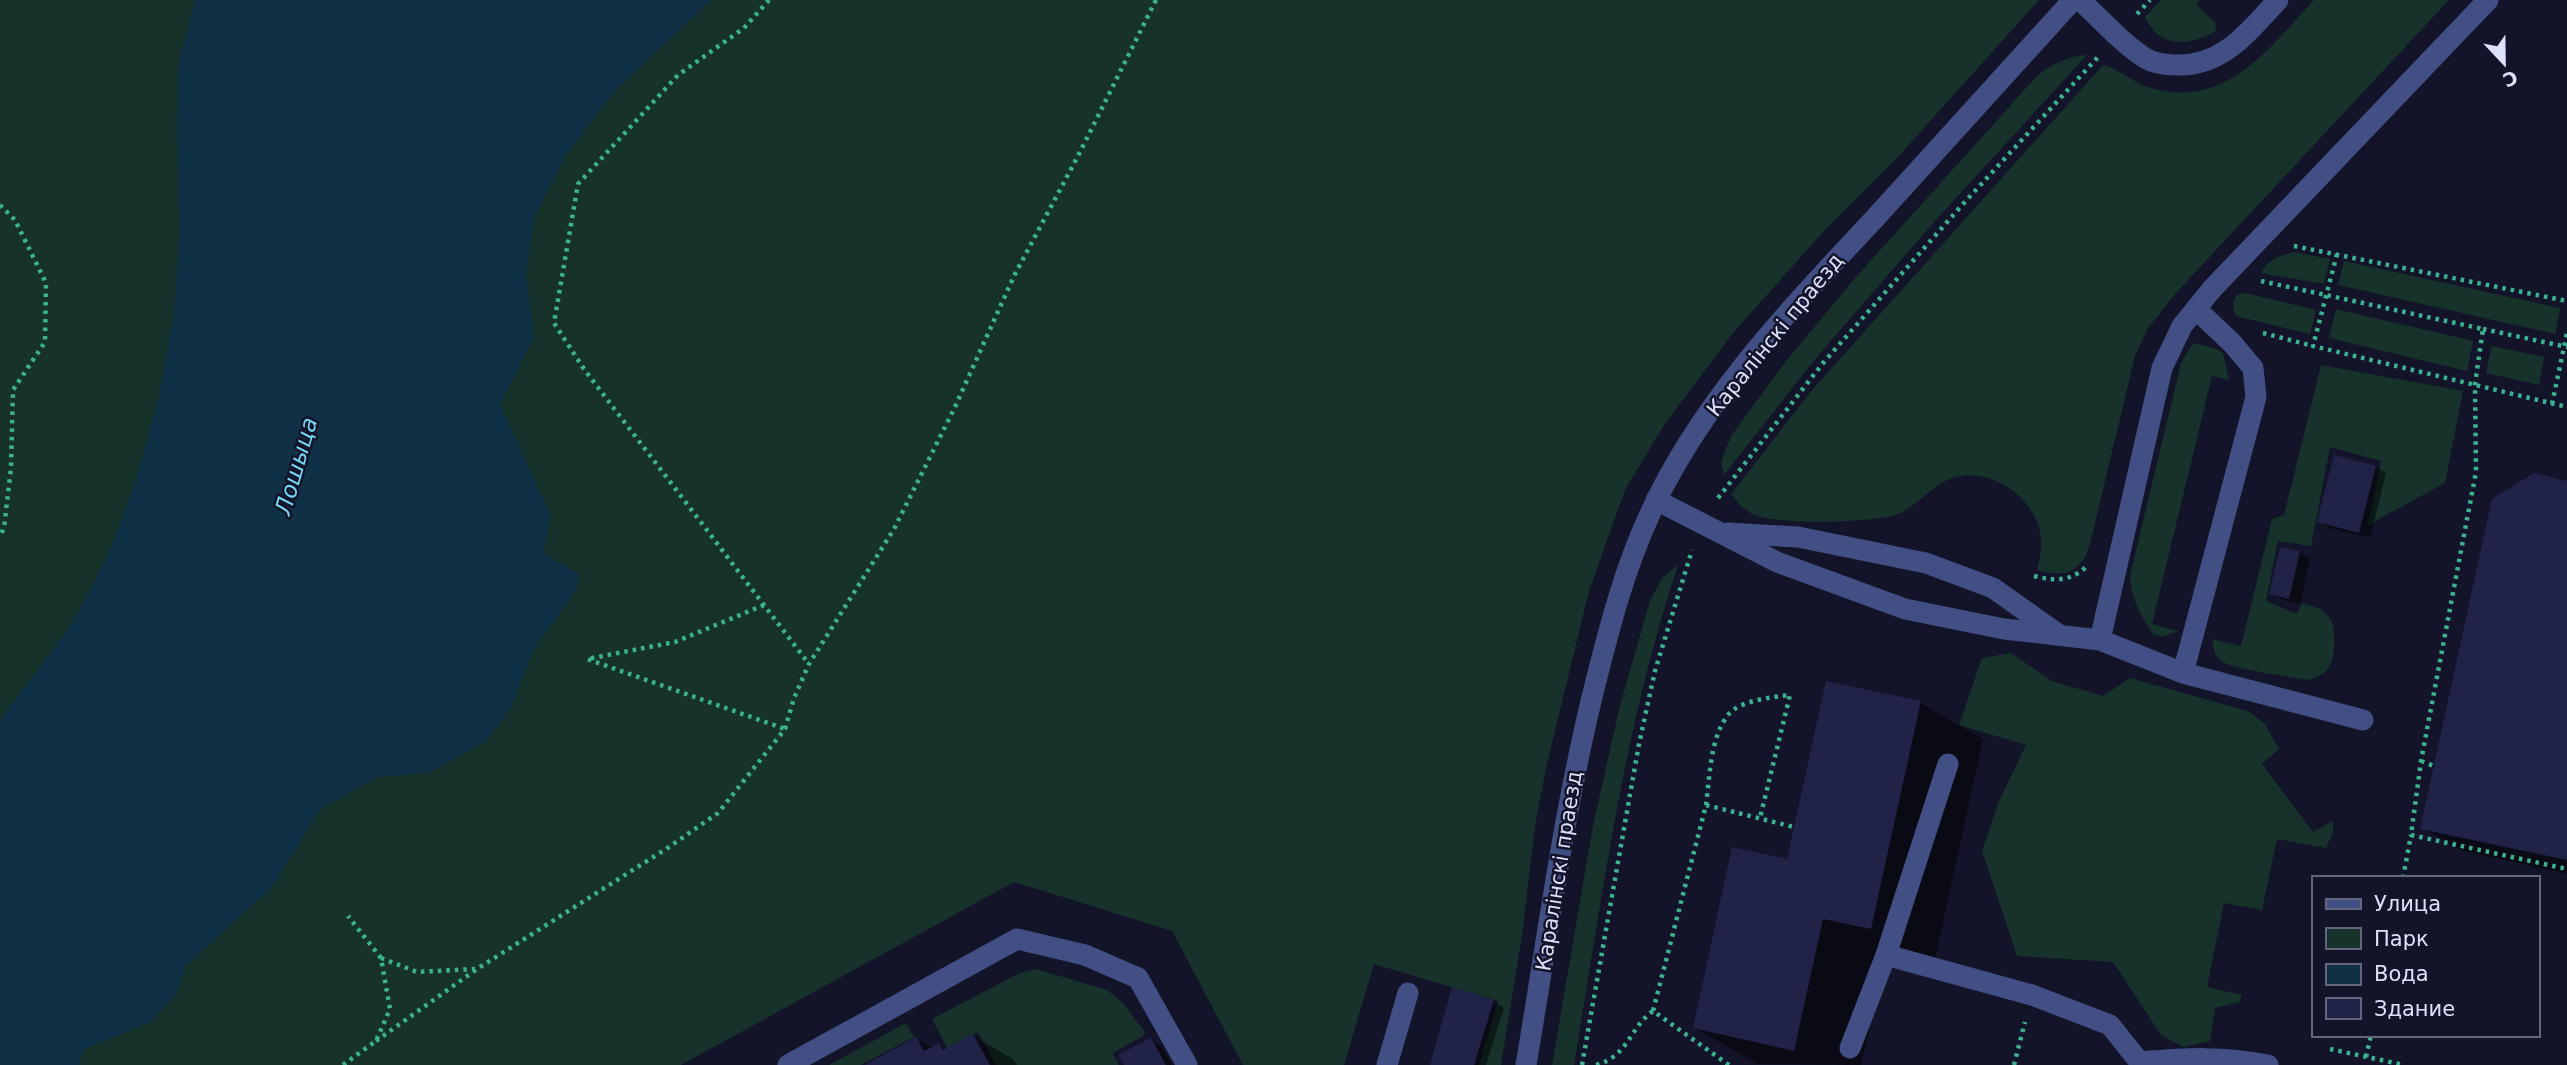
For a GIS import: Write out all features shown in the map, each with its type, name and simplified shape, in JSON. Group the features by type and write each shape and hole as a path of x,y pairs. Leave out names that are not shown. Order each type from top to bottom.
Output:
{"street":[{"name":"Каралінскі праезд","path":"1526,1065 1568,804 1581,741 1619,596 1656,500 1708,416 1772,332 2073,0"},
{"path":"2080,0 2150,61 2174,65 2196,64 2227,51 2278,0"},
{"path":"2100,640 2162,368 2178,333 2196,309 2488,0"},
{"path":"2183,673 2256,397 2253,368 2232,343 2196,309"},
{"path":"1656,500 1777,562 1905,609 2004,629 2100,640 2183,673 2363,720"},
{"path":"1710,528 1798,537 1926,562 1993,588 2059,635"},
{"path":"1850,1048 1886,955 1948,764"},
{"path":"788,1065 1017,939 1085,956 1138,978 1187,1065"},
{"path":"1886,955 2032,995 2110,1025 2141,1063 2195,1057 2231,1058 2268,1065"},
{"path":"1387,1065 1408,993"}],"path":[{"path":"769,0 744,28 678,75 578,184 554,323 584,369 809,664"},
{"path":"343,1065 477,969 718,813 785,729 809,664 894,529 955,407 1014,276 1079,156 1156,0"},
{"path":"1582,1065 1639,744 1655,671 1687,562 1710,528 1727,484 1824,363 1963,204 2150,0"},
{"path":"0,205 15,220 46,282 45,342 13,390 10,468 4,528 0,536"},
{"path":"2287,247 2294,245 2567,301"},
{"path":"2337,254 2313,346 2567,407"},
{"path":"2256,280 2565,347"},
{"path":"2403,876 2421,761 2476,472 2474,384 2483,329"},
{"path":"2552,404 2567,333"},
{"path":"764,605 675,642 587,659 785,729"},
{"path":"1596,1065 1610,1061 1622,1051 1646,1016 1653,1011 1706,805 1716,740 1729,713 1761,698 1790,695 1759,818"},
{"path":"2421,761 2434,766"},
{"path":"1706,805 1794,827"},
{"path":"2411,835 2567,869"},
{"path":"348,916 381,958 390,1009 376,1041"},
{"path":"381,958 417,972 477,969"},
{"path":"2014,1065 2032,995"},
{"path":"1653,1011 1729,1065"},
{"path":"2366,1057 2371,1037"},
{"path":"2330,1049 2404,1065"}],"green space":[{"path":"0,0 2039,0 1897,158 1823,232 1733,333 1664,425 1625,490 1589,591 1546,768 1535,826 1522,936 1501,1065 1479,1065 1498,1001 1374,964 1344,1065 1243,1065 1172,931 1014,882 681,1065 0,1065"},
{"path":"2161,0 2200,0 2196,4 2215,22 2216,31 2186,42 2176,42 2159,35 2145,17"},
{"path":"2314,0 2449,0 2176,293 2148,328 2135,356 2090,544 2087,554 2077,567 2064,573 2037,570 2041,539 2034,516 2018,495 1995,480 1982,477 1956,477 1933,489 1898,514 1869,519 1826,522 1767,518 1751,513 1736,501 1731,494 1813,389 2103,65 2151,88 2178,93 2202,90 2224,82 2244,70 2280,37"},
{"path":"2087,55 1935,221 1816,358 1724,475 1721,462 1731,436 1783,365 1856,277 2037,76 2060,61"},
{"path":"2294,252 2330,259 2324,284 2261,273 2271,261"},
{"path":"2344,261 2560,308 2555,334 2338,285"},
{"path":"2245,293 2316,310 2310,334 2236,316 2234,301 2237,295"},
{"path":"2336,309 2473,341 2467,371 2329,338"},
{"path":"2193,343 2223,353 2229,380 2212,376 2152,624 2178,631 2163,637 2154,635 2141,614 2134,599 2130,576 2181,363"},
{"path":"2492,346 2544,357 2539,385 2486,373"},
{"path":"2321,365 2463,391 2445,483 2368,525 2381,461 2330,447 2311,546 2278,541 2266,601 2297,614 2302,603 2314,607 2325,613 2333,624 2332,661 2326,671 2307,680 2226,664 2216,656 2212,639 2241,646 2272,519 2284,515"},
{"path":"1678,565 1659,626 1629,750 1574,1065 1552,1065 1593,826 1620,705 1650,601 1662,578"},
{"path":"2011,653 2052,681 2103,696 2130,678 2248,711 2265,724 2279,749 2262,764 2313,832 2333,821 2333,832 2326,848 2277,839 2262,910 2224,903 2207,987 2242,995 2240,1002 2215,1008 2210,1041 2183,1047 2161,1035 2113,962 2017,956 1982,851 1999,801 2026,745 1959,725 1982,658"},
{"path":"1036,969 1107,990 1121,1001 1145,1032 1143,1036 1113,1053 1119,1065 996,1065 978,1032 947,1048 932,1019 1020,973"},
{"path":"906,1023 914,1037 861,1065 829,1065"}],"water":[{"name":"Лошыца","path":"195,0 711,0 615,91 567,153 535,216 526,274 534,337 500,405 551,515 543,553 579,574 577,589 534,649 510,710 486,741 428,773 378,777 320,809 273,886 186,966 177,993 152,1021 83,1050 79,1065 0,1065 0,720 72,624 108,555 136,480 159,396 174,312 180,230 178,66"}],"building":[{"path":"2334,455 2376,466 2359,533 2317,522"},
{"path":"2534,473 2567,481 2567,860 2420,829 2492,499"},
{"path":"2280,547 2300,551 2289,599 2269,594"},
{"path":"1826,681 1921,701 1871,929 1823,919 1794,1051 1693,1028 1732,847 1787,859"},
{"path":"1452,987 1494,1000 1474,1065 1430,1065"},
{"path":"973,1034 990,1065 865,1065 916,1037 924,1051 939,1043 943,1050"},
{"path":"1151,1038 1166,1065 1124,1065 1118,1055"}]}
